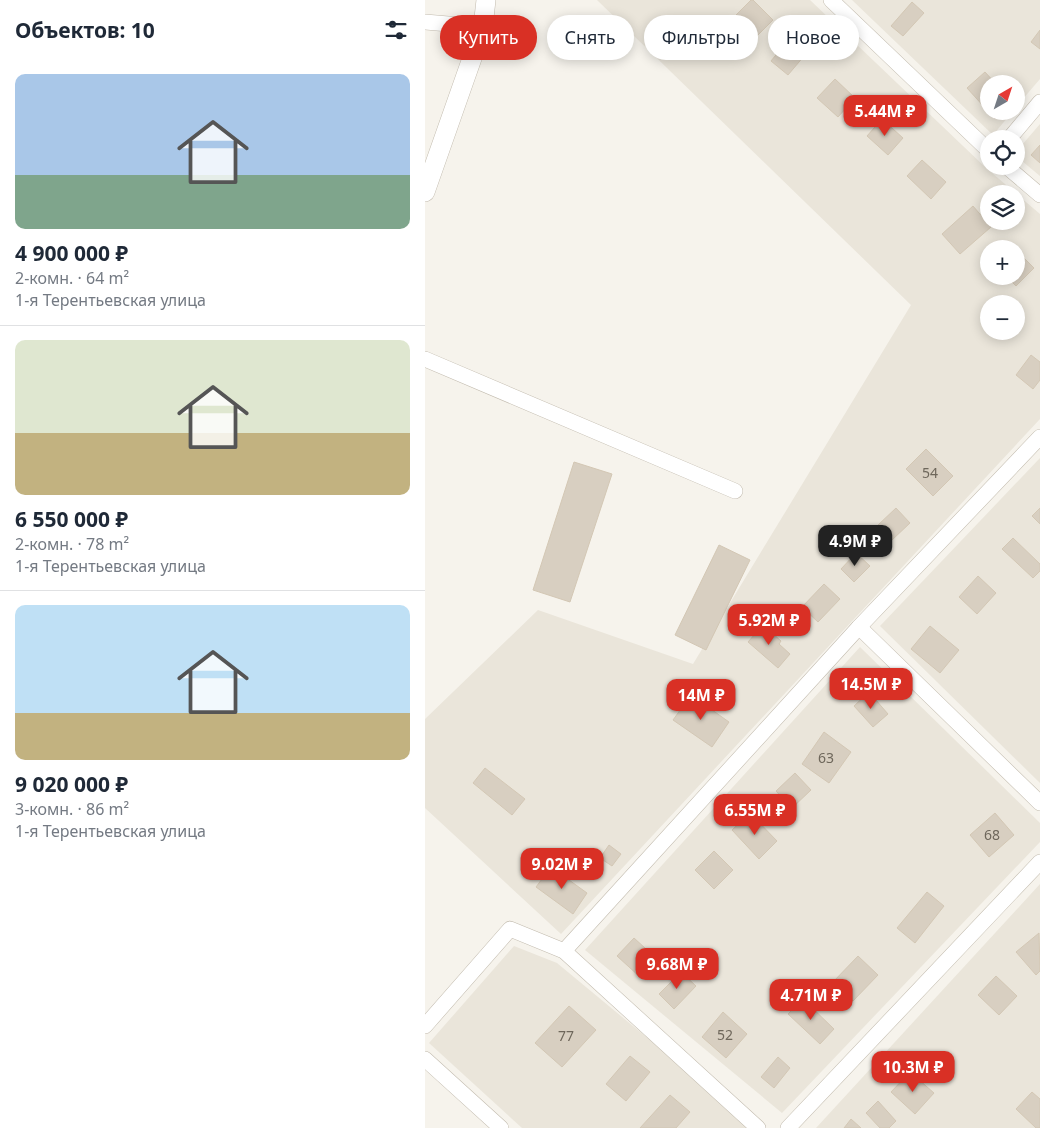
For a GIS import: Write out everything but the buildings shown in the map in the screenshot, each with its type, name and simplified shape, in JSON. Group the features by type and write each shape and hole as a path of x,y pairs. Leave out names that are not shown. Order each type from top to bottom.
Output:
{"street":[{"path":"484,15 486,0"},
{"path":"831,0 980,142"},
{"path":"425,22 440,23"},
{"path":"425,192 471,60"},
{"path":"1017,130 1040,102"},
{"path":"1017,175 1040,195"},
{"path":"425,360 735,491"},
{"path":"564,951 859,627 1040,437"},
{"path":"859,627 1040,802"},
{"path":"788,1128 1040,862"},
{"path":"425,1026 510,929 564,951 757,1128"},
{"path":"425,1059 501,1128"}],"shaded area":[{"path":"597,0 810,0 826,15 768,15 768,60 859,60 859,47 980,162 980,175 994,175 1006,185 980,185 980,230 1025,230 1025,201 1040,214 1040,419 561,934 425,808 425,719 538,610 693,664 911,305 659,60 758,60 758,15 644,15 644,46 634,36 634,15 612,15"},
{"path":"852,0 1040,0 1040,79 1025,96 1025,75 980,75 980,120 1006,120 997,130 988,130"},
{"path":"1040,124 1040,176 1025,164 1025,142"},
{"path":"1040,458 1040,783 880,626"},
{"path":"860,647 1040,823 1040,842 782,1113 585,950"},
{"path":"1040,884 1040,1128 816,1128"},
{"path":"514,946 557,963 756,1128 522,1128 429,1043"}]}
